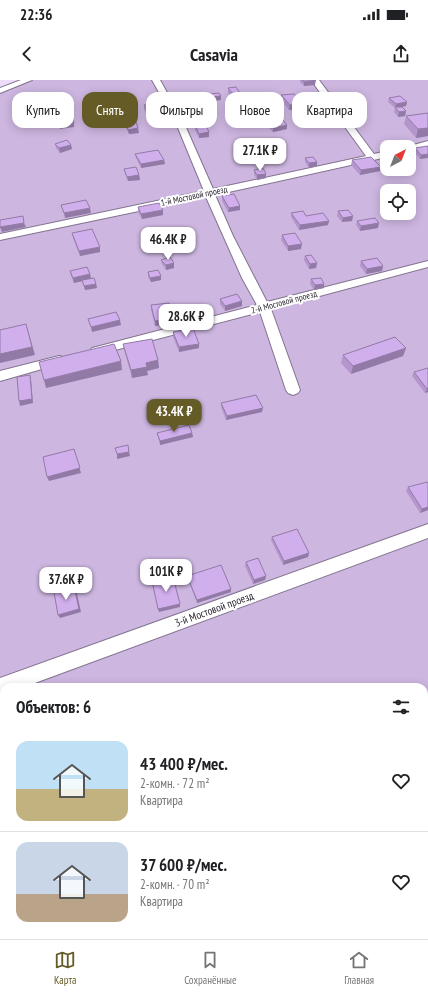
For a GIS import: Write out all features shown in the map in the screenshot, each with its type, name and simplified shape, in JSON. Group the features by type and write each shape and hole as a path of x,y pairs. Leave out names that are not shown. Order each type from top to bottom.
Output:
{"lane":[{"path":"0,91 28,80"},
{"path":"156,80 180,123 248,278 264,307 293,390"},
{"path":"316,80 350,130 371,157"},
{"path":"416,147 428,144"},
{"name":"1-й Мостовой проезд","path":"0,237 291,176 380,155"},
{"name":"2-й Мостовой проезд","path":"83,354 428,264"},
{"path":"0,376 68,358"},
{"name":"3-й Мостовой проезд","path":"11,683 428,531"}],"shaded area":[{"path":"33,80 428,80 428,683 0,683 0,93"}],"building":[{"path":"303,80 316,80 304,82"},
{"path":"236,87 239,92 231,92 228,88"},
{"path":"292,94 292,105 290,105 284,98 284,95"},
{"path":"400,96 407,102 396,104 389,98"},
{"path":"395,107 402,107 406,111 399,112"},
{"path":"428,113 428,128 418,129 406,116"},
{"path":"127,128 138,128 128,130"},
{"path":"196,128 207,128 209,132 199,134"},
{"path":"67,140 71,145 59,148 55,144"},
{"path":"428,146 428,154 421,155 416,148"},
{"path":"158,150 164,160 141,164 135,154"},
{"path":"313,157 317,162 309,163 305,158"},
{"path":"371,157 380,167 361,170 352,160"},
{"path":"136,167 139,175 127,177 124,169"},
{"path":"263,168 266,174 257,175 254,170"},
{"path":"234,194 240,206 229,208 222,196"},
{"path":"86,200 90,208 64,213 61,205"},
{"path":"159,203 163,210 141,214 138,207"},
{"path":"348,210 353,216 343,218 338,211"},
{"path":"303,211 306,216 323,213 329,221 300,225 291,213"},
{"path":"23,216 24,223 0,227 0,220"},
{"path":"375,218 379,223 361,226 357,221"},
{"path":"92,229 100,247 79,251 72,233"},
{"path":"186,233 193,245 175,249 169,236"},
{"path":"295,233 302,244 288,246 282,235"},
{"path":"311,255 317,263 310,264 305,256"},
{"path":"170,257 174,263 166,265 161,260"},
{"path":"377,258 383,266 367,269 361,261"},
{"path":"87,267 90,274 73,278 70,271"},
{"path":"158,270 161,276 150,278 148,272"},
{"path":"94,278 96,284 84,286 82,280"},
{"path":"321,278 324,284 315,285 311,279"},
{"path":"237,294 242,301 225,306 220,299"},
{"path":"169,303 173,318 155,321 151,305"},
{"path":"116,312 120,320 91,327 88,319"},
{"path":"26,324 32,347 0,354 0,330"},
{"path":"193,328 199,344 179,347 173,332"},
{"path":"395,337 406,348 353,366 343,355"},
{"path":"152,339 158,360 146,363 147,367 131,370 123,344"},
{"path":"114,344 121,361 44,380 39,362"},
{"path":"428,368 428,388 427,389 414,372"},
{"path":"30,375 32,399 19,401 17,377"},
{"path":"256,395 263,408 227,416 221,403"},
{"path":"189,425 192,433 160,441 157,433"},
{"path":"128,445 129,452 117,454 115,448"},
{"path":"74,449 80,468 47,477 43,457"},
{"path":"427,482 428,507 422,509 408,487"},
{"path":"297,529 309,553 284,561 272,537"},
{"path":"258,558 266,576 254,580 246,562"},
{"path":"221,565 231,589 197,600 187,576"},
{"path":"173,577 180,604 158,609 152,581"},
{"path":"74,586 79,609 58,615 54,592"}]}
